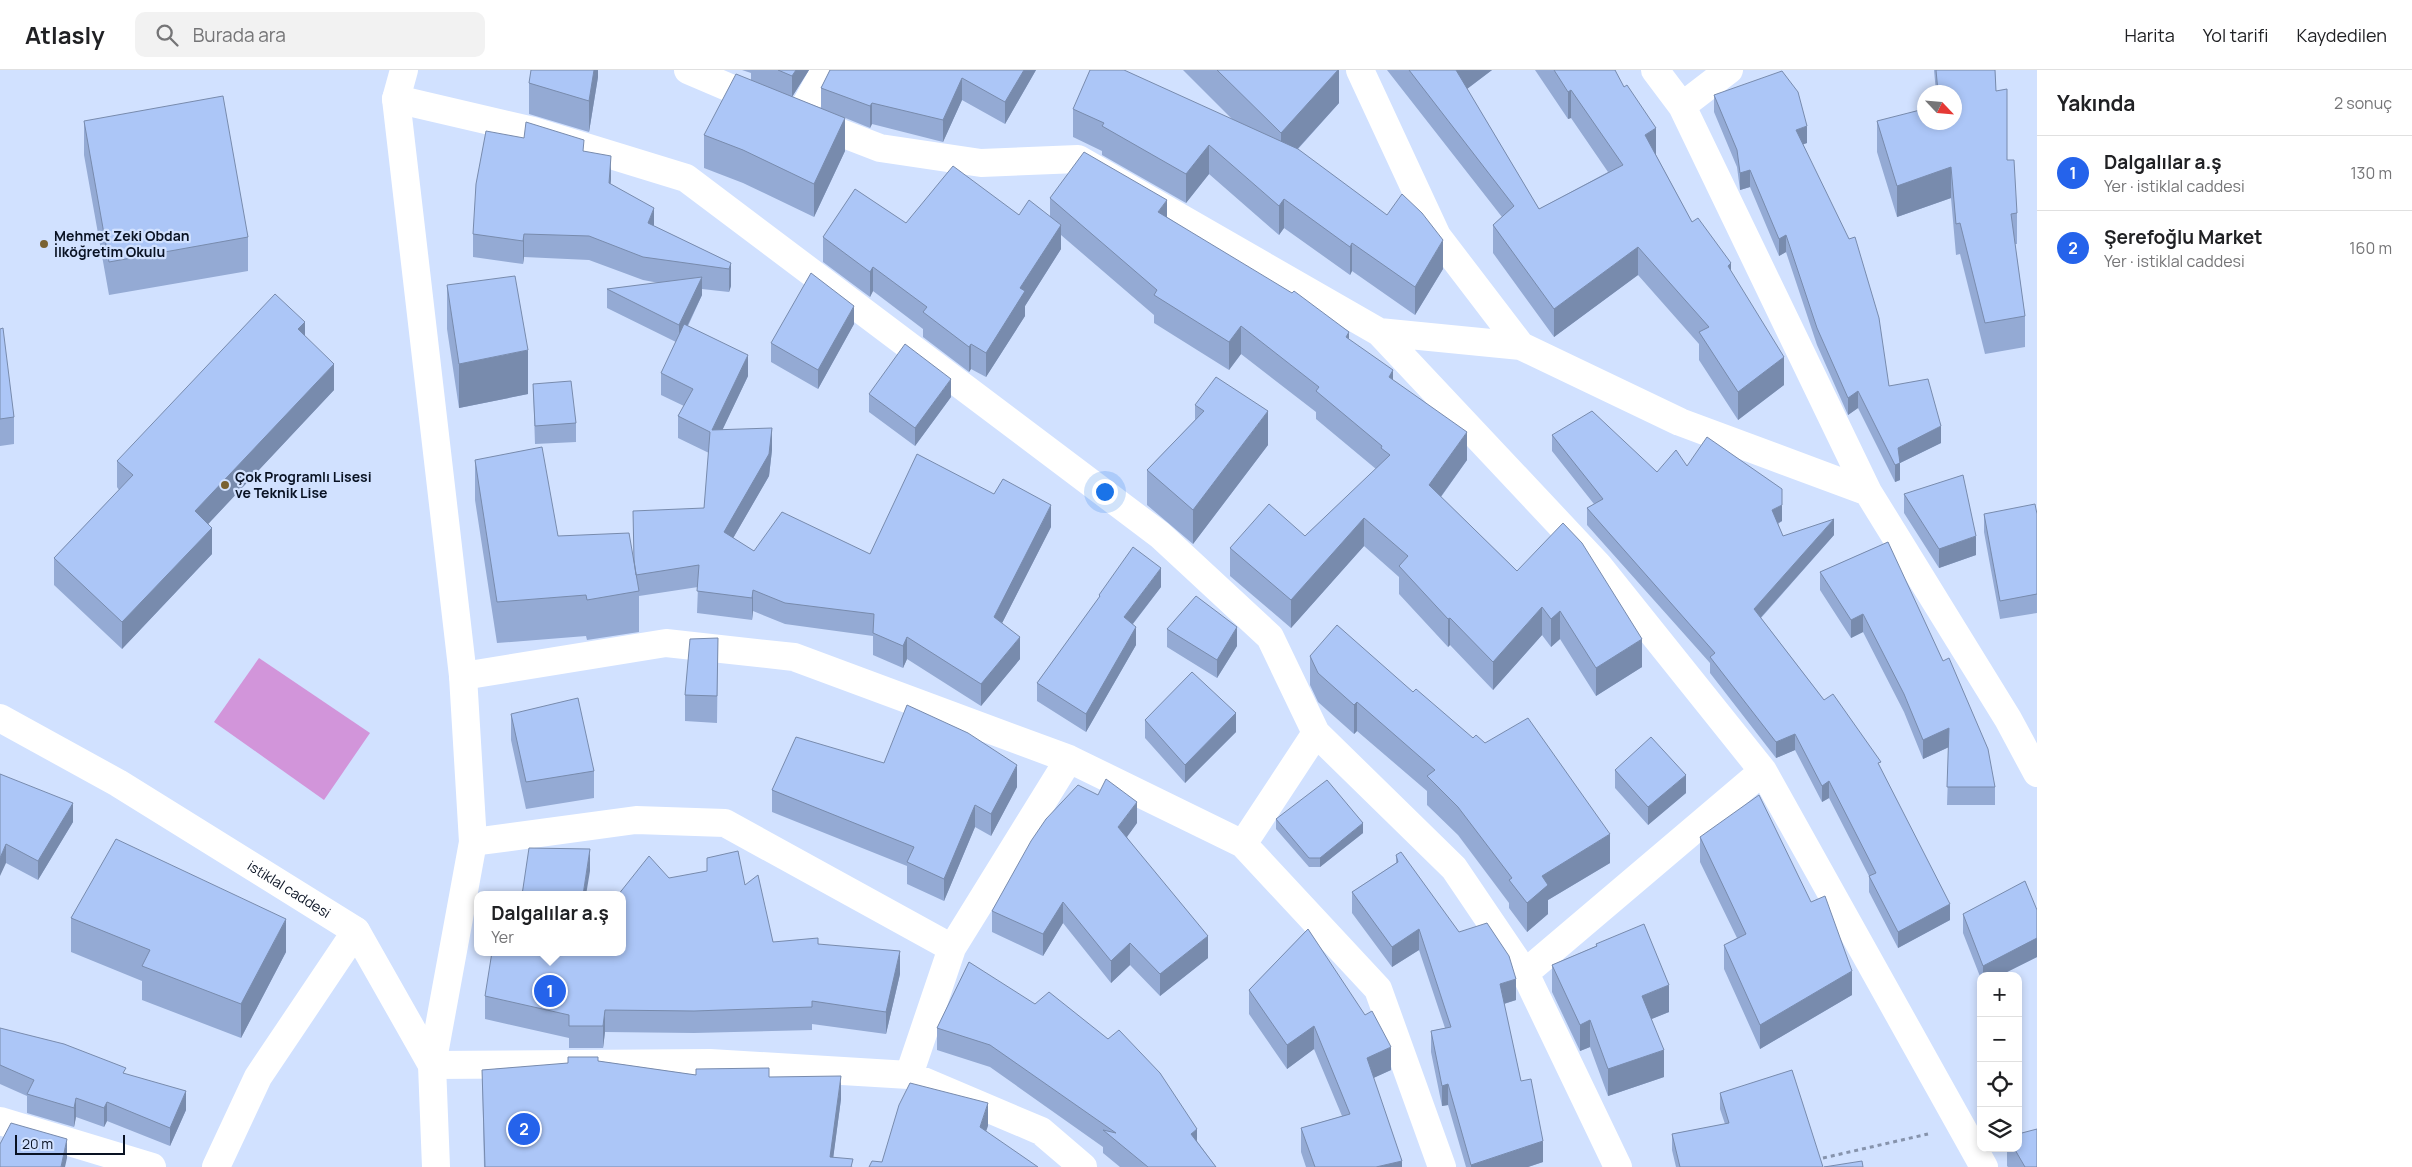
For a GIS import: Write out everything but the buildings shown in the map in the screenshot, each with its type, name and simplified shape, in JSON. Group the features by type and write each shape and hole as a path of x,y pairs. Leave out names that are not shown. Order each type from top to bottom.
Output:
{"street":[{"path":"404,70 396,99 463,676 473,842 432,1065 710,1063 910,1075 1041,1131 1083,1167"},
{"path":"688,70 799,117 880,148 981,163 1078,159 1379,332 1598,565 1763,770 1963,1126 1984,1167"},
{"path":"799,117 825,70"},
{"path":"1360,70 1437,236 1521,346"},
{"path":"1655,70 1682,106 1868,492 2008,718 2037,773"},
{"path":"1682,106 1730,70"},
{"path":"396,99 533,131 686,178 1160,535 1270,638 1316,733 1454,868 1525,973 1618,1167"},
{"path":"1379,332 1521,346 1680,422 1868,492"},
{"path":"463,676 666,643 794,657 1069,759 1243,844 1378,989 1442,1167"},
{"name":"istiklal caddesi","path":"0,718 118,783 356,931 432,1065 436,1167"},
{"path":"1243,844 1316,733"},
{"path":"910,1075 952,948 1069,759"},
{"path":"1525,973 1763,770"},
{"path":"473,842 636,820 725,823 952,948"},
{"path":"216,1167 258,1077 356,931"},
{"path":"0,1121 152,1167"}],"path":[{"path":"1823,1158 1963,1126"}],"shaded area":[{"path":"259,658 370,733 324,800 214,722"}],"place":[{"name":"Mehmet Zeki Obdan İlköğretim Okulu","path":"44,244"},
{"name":"Çok Programlı Lisesi ve Teknik Lise","path":"225,485"},
{"name":"Dalgalılar a.ş","path":"550,991"},
{"name":"Şerefoğlu Market","path":"524,1129"}]}
